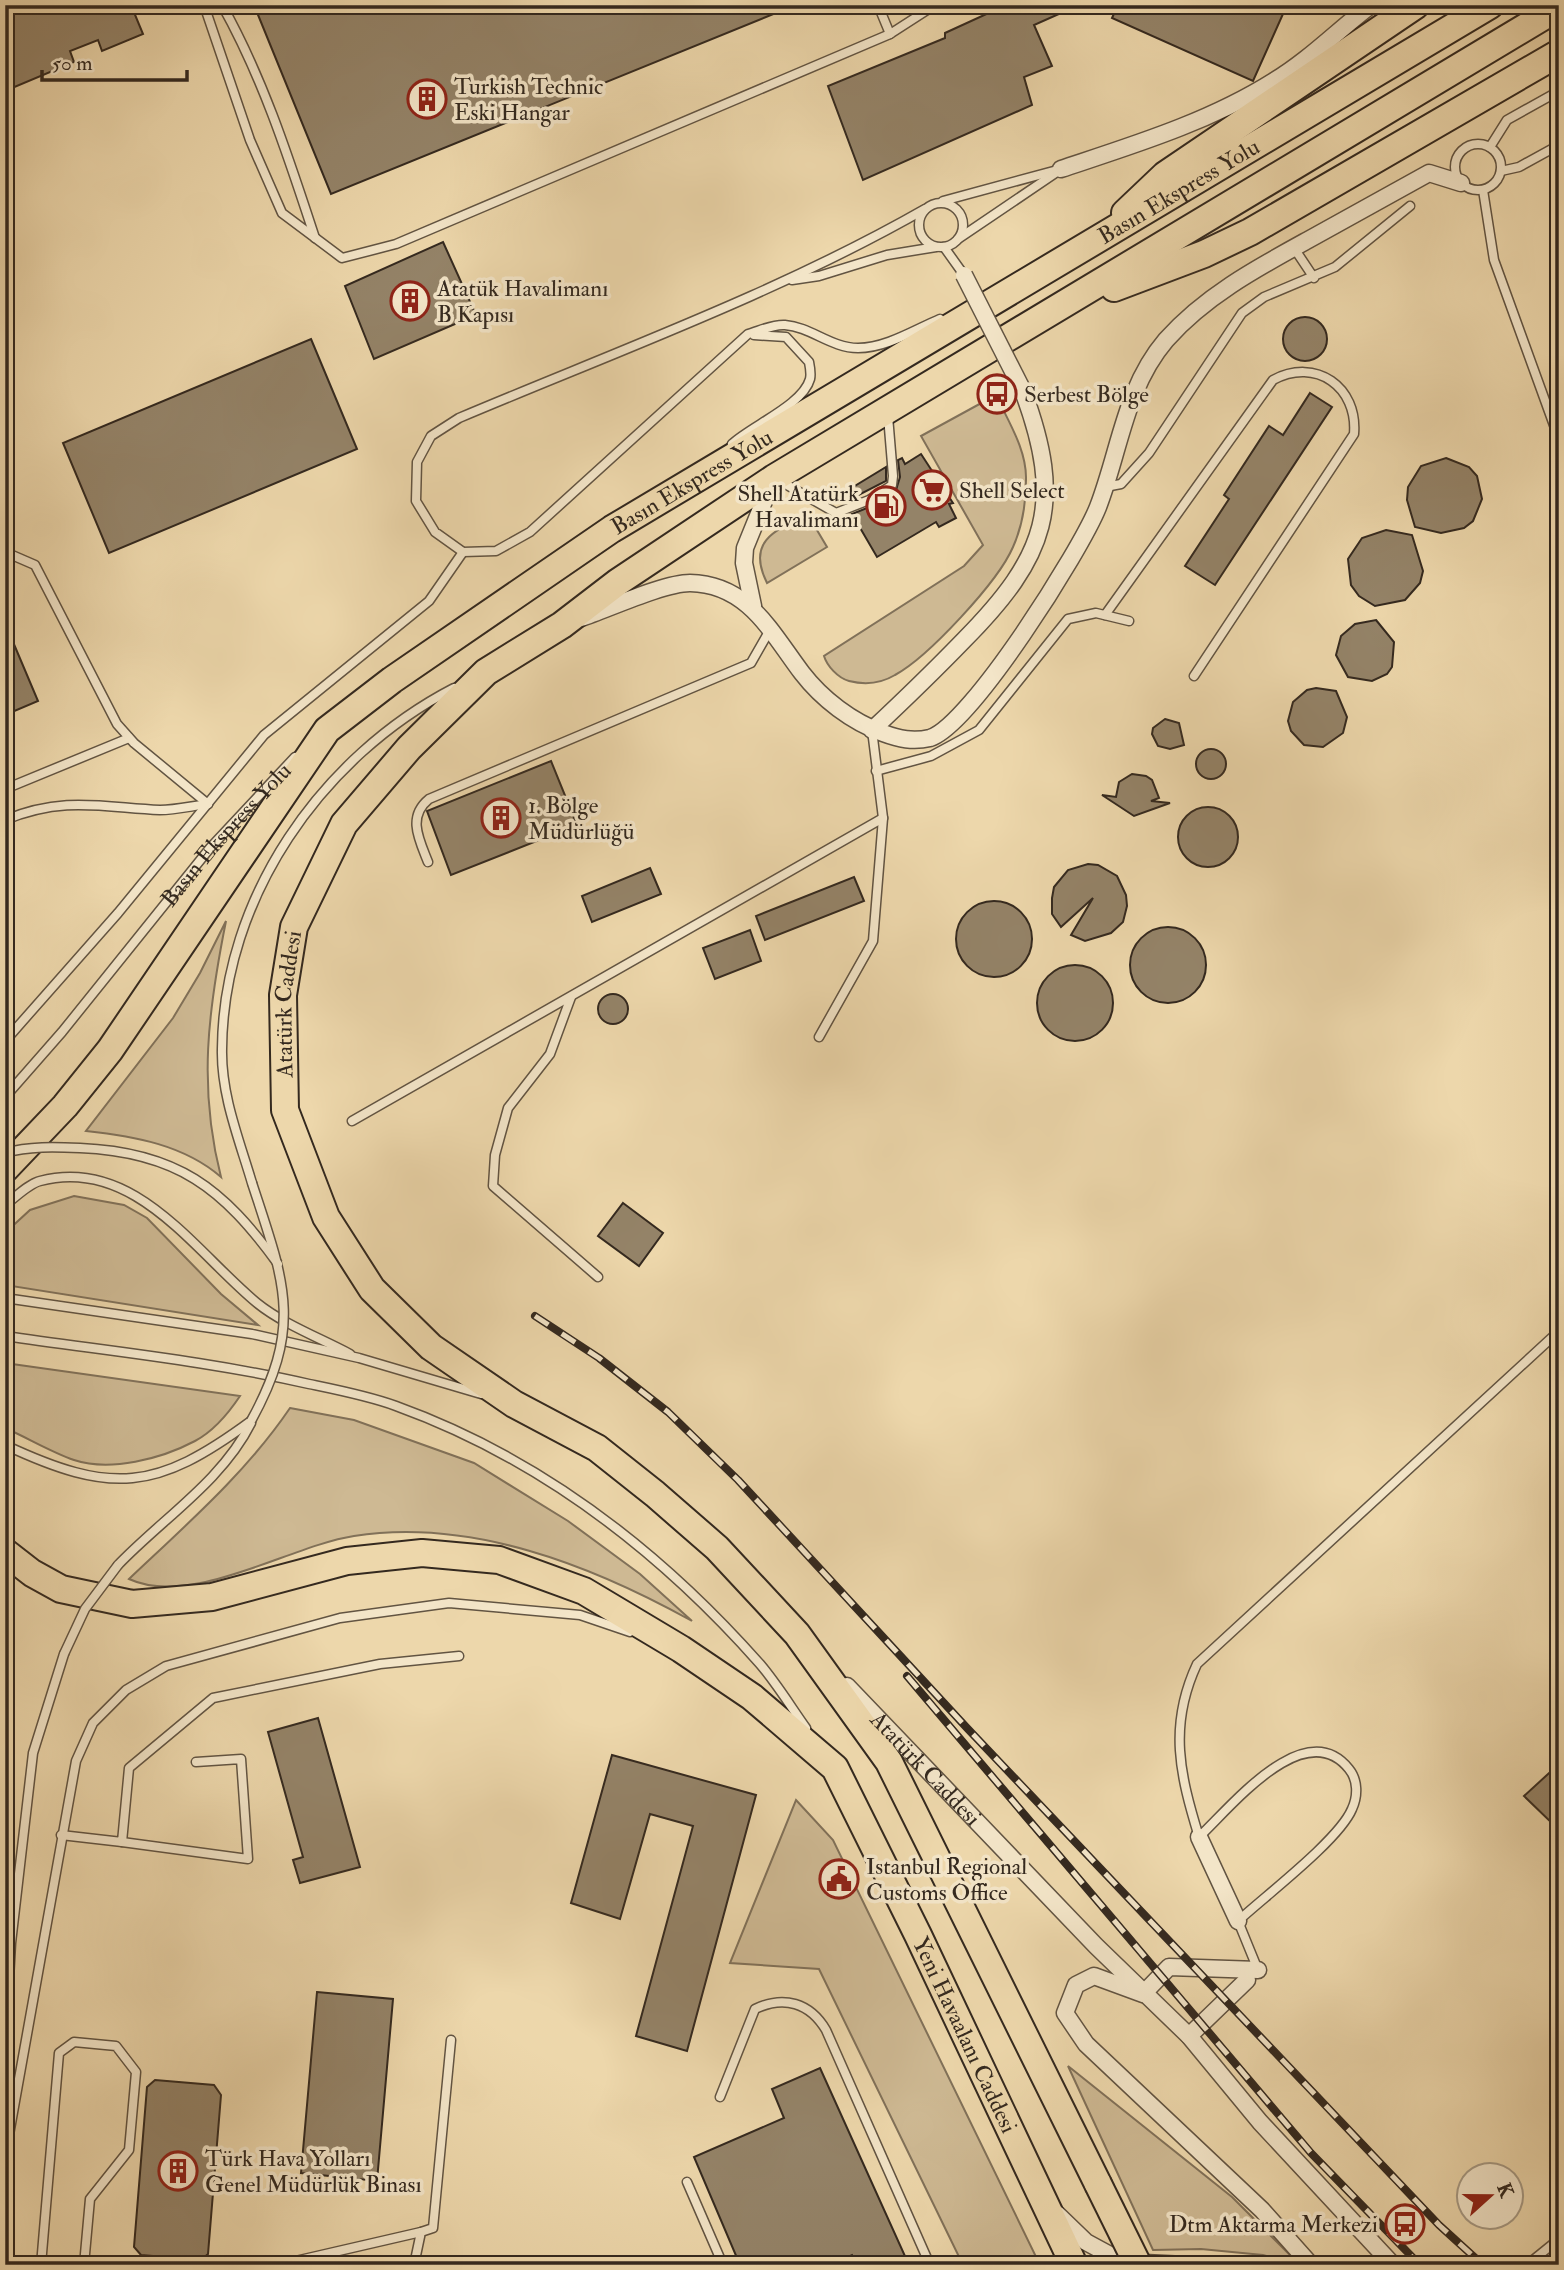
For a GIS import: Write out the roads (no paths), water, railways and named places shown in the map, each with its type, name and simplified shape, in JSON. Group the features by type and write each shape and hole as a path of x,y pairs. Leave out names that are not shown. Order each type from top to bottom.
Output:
{"main road":[{"path":"1110,234 1130,205 1165,175 1416,5"},
{"name":"Basın Ekspress Yolu","path":"327,730 392,680 612,529 683,490 1490,5"},
{"name":"Basın Ekspress Yolu","path":"562,625 618,582 774,478 1559,7"},
{"path":"1060,307 1204,254 1250,232 1559,53"},
{"name":"Atatürk Caddesi","path":"562,625 486,672 409,748 344,824 294,927 284,995 283,1075 285,1110 296,1143 326,1217 372,1289 431,1347 514,1404 597,1448 655,1494 717,1549 797,1634 889,1762 1138,2265"},
{"path":"5,1169 65,1106 110,1050 327,730"},
{"path":"5,1552 32,1573 61,1589 132,1604 212,1597 347,1561 422,1553 499,1560 584,1591 681,1649 752,1697 835,1769"},
{"name":"Yeni Havaalanı Caddesi","path":"835,1769 1074,2265"}],"street":[{"path":"1061,169 1147,140 1272,83 1297,67 1371,5"},
{"path":"562,625 687,583 729,592 753,606 804,675 827,699 873,730 899,739 932,737 950,726 973,703 1070,561 1087,531 1105,487 1114,452 1139,382 1166,341 1231,283 1429,173 1461,183"},
{"path":"873,730 984,620 1027,566 1037,542 1045,480 1039,436 1023,391 964,275"},
{"path":"753,606 744,563 745,548 774,478"},
{"name":"Atatürk Caddesi","path":"797,1634 1143,1994 1189,2036 1260,2122 1393,2265"},
{"path":"1199,1837 1238,1921"},
{"path":"1143,1994 1169,1967 1253,1975"},
{"path":"1189,2036 1253,1975"},
{"name":"Atatürk Caddesi","path":"1143,1994 1094,1976 1076,1985 1065,2013 1086,2044 1121,2080 1262,2210 1311,2265"},
{"path":"1047,2205 1086,2242 1123,2262 1185,2265"}],"lane":[{"path":"204,5 250,140 282,213 342,258 396,244 890,34 935,5"},
{"path":"222,5 239,37 280,134 315,238"},
{"path":"878,5 890,34"},
{"path":"1490,147 1507,121 1559,91"},
{"path":"1476,144 1490,147 1497,153 1501,171 1498,180 1483,190 1475,190 1461,183 1455,169 1462,149 1476,144"},
{"path":"1501,171 1519,167 1559,145"},
{"path":"1016,289 878,347 855,348 833,344 812,333 784,325 748,334 530,532 496,551 463,552 435,532 416,501 417,462 431,436 460,418 782,281 861,245 938,202 1061,169"},
{"path":"782,281 819,276 887,254 940,247 956,241 1061,169"},
{"path":"1483,190 1494,260 1559,439"},
{"path":"938,202 951,205 960,214 963,227 956,241 964,275"},
{"path":"1105,487 1121,484 1149,453 1242,313 1276,291 1314,278 1335,267 1410,206"},
{"path":"925,209 920,215 919,231 929,244 940,247 964,275"},
{"path":"1294,248 1314,278"},
{"path":"683,490 743,434 802,393 810,379 809,362 786,337 748,334"},
{"path":"1105,615 1273,380 1304,371 1335,383 1354,411 1354,434 1194,676"},
{"path":"774,478 836,513 881,494 892,485 894,476 887,410"},
{"path":"5,552 35,565 84,665 117,724 129,738 208,804"},
{"path":"5,1041 264,735 429,601 463,552"},
{"path":"876,771 930,756 979,730 1060,625 1077,614 1105,615 1129,621"},
{"path":"428,862 415,819 418,807 429,799 751,663 771,628"},
{"path":"5,2053 11,1943 33,1753 64,1654 85,1609 118,1565 239,1448 271,1384 285,1331 278,1264 226,1096 222,1050 231,961 262,881 312,806 352,762 403,718 486,672"},
{"name":"Basın Ekspress Yolu","path":"5,1097 62,1032 210,848 280,770 327,730"},
{"path":"819,1037 873,941 883,818 873,730"},
{"path":"5,789 129,738"},
{"path":"5,820 42,808 80,803 162,810 208,804"},
{"path":"352,1121 883,818"},
{"path":"571,997 550,1054 508,1108 495,1155 493,1186 598,1277"},
{"path":"5,1153 51,1147 90,1149 130,1153 162,1163 197,1178 222,1198 248,1222 278,1264"},
{"path":"5,1205 38,1181 84,1176 134,1194 169,1219 259,1305 359,1358"},
{"path":"5,1298 252,1334 359,1358 514,1404"},
{"path":"1253,1975 1238,1921 1338,1831 1352,1810 1357,1791 1352,1773 1341,1759 1326,1751 1313,1751 1273,1767 1199,1837 1182,1782 1179,1729 1188,1684 1197,1664 1559,1331"},
{"path":"5,1336 239,1368 329,1388 395,1405 488,1446 573,1494 657,1560 761,1665 835,1769"},
{"path":"5,1445 57,1469 92,1477 127,1479 159,1474 214,1449 251,1422"},
{"path":"5,2157 76,1761 93,1723 125,1690 166,1666 341,1618 449,1603 580,1615 681,1649"},
{"path":"122,1842 129,1768 213,1698 380,1664 460,1656"},
{"path":"61,1835 248,1859 241,1759 196,1762"},
{"path":"720,2097 755,2009 785,2001 814,2013 826,2030 930,2265"},
{"path":"278,2265 433,2228 452,2040"},
{"path":"41,2265 59,2053 74,2042 116,2046 136,2072 130,2150 90,2199 85,2265"},
{"path":"687,2182 723,2265"},
{"path":"414,2265 421,2232"},
{"path":"1527,2265 1559,2239"}],"railway":[{"path":"535,1316 599,1358 668,1412 738,1480 967,1728 1439,2225 1483,2265"},
{"path":"907,1676 1311,2153 1420,2265"}],"place":[{"name":"Turkish Technic Eski Hangar","path":"427,99"},
{"name":"Atatük Havalimanı B Kapısı","path":"410,301"},
{"name":"Serbest Bölge","path":"997,394"},
{"name":"Shell Select","path":"932,490"},
{"name":"Shell Atatürk Havalimanı","path":"886,506"},
{"name":"1. Bölge Müdürlüğü","path":"501,818"},
{"name":"Istanbul Regional Customs Office","path":"839,1879"},
{"name":"Türk Hava Yolları Genel Müdürlük Binası","path":"178,2171"},
{"name":"Dtm Aktarma Merkezi","path":"1405,2224"}]}
